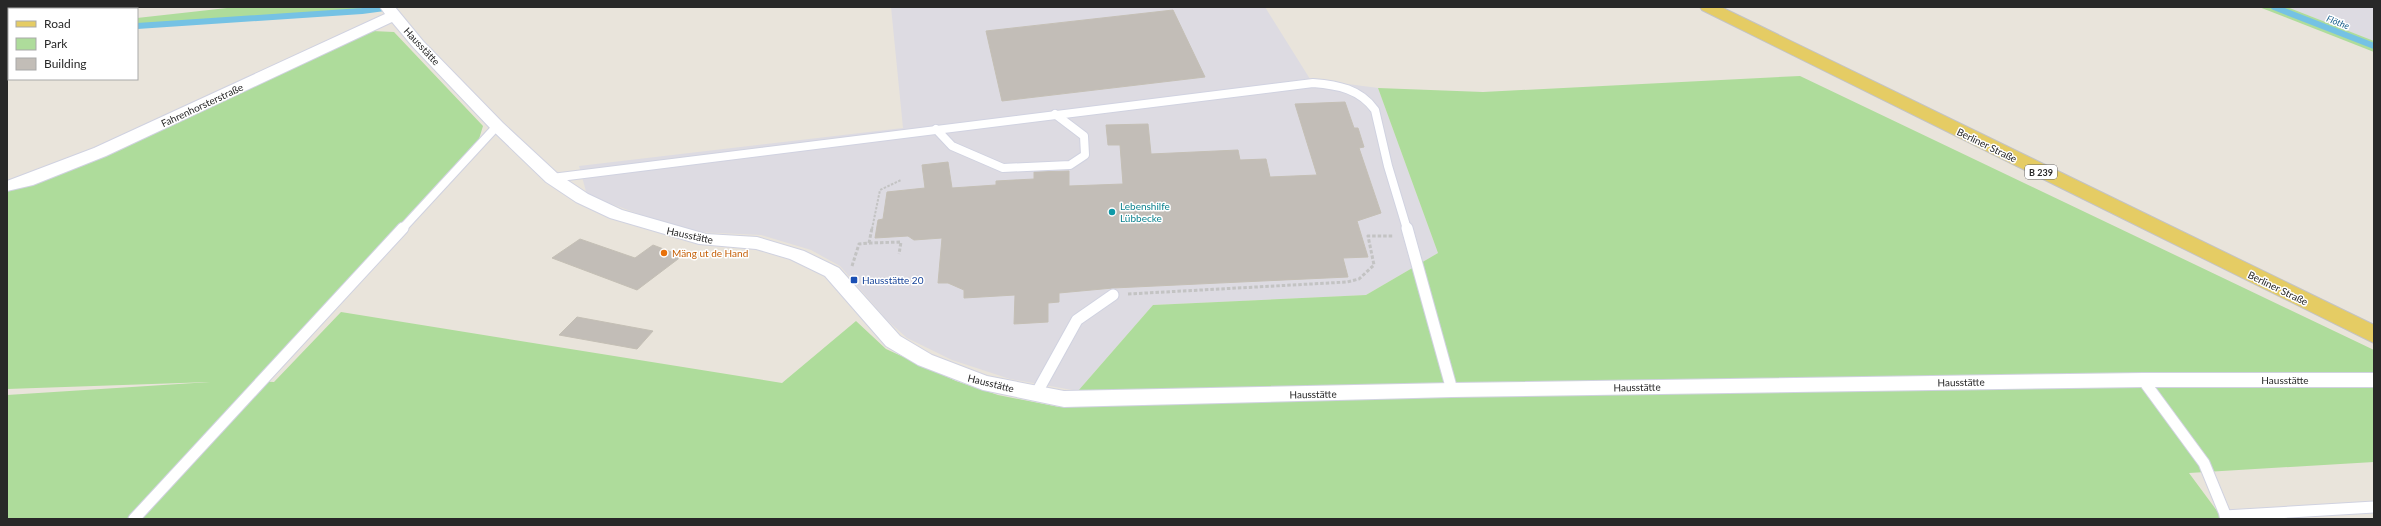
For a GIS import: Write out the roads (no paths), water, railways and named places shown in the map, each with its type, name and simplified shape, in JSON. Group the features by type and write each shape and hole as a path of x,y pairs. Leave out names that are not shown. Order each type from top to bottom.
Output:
{"main road":[{"name":"Berliner Straße","path":"1708,7 2374,335"}],"street":[{"name":"Hausstätte","path":"390,11 497,126 552,178 582,198 616,214 706,240 757,243 797,255 832,272 846,286 893,341 925,360 983,383 1036,394 1064,399 1452,390 2143,380 2374,380"},
{"name":"Fahrenhorsterstraße","path":"7,186 27,181 100,152 390,11"}],"lane":[{"path":"552,178 1313,83 1343,86 1358,93 1375,110 1386,158 1410,236 1452,390"},
{"path":"936,129 952,146 1003,168 1070,165 1085,156 1084,136 1055,114"},
{"path":"134,519 497,126"},
{"path":"1036,394 1077,320 1113,295"},
{"path":"2143,380 2204,462 2226,518 2374,507"}],"waterway":[{"name":"Flöthe","path":"138,26 362,11 392,7"},
{"name":"Flöthe","path":"2274,7 2374,46"}],"place":[{"name":"Lebenshilfe Lübbecke","path":"1112,212"},
{"name":"Mäng ut de Hand","path":"664,253"},
{"name":"Hausstätte 20","path":"854,280"}]}
